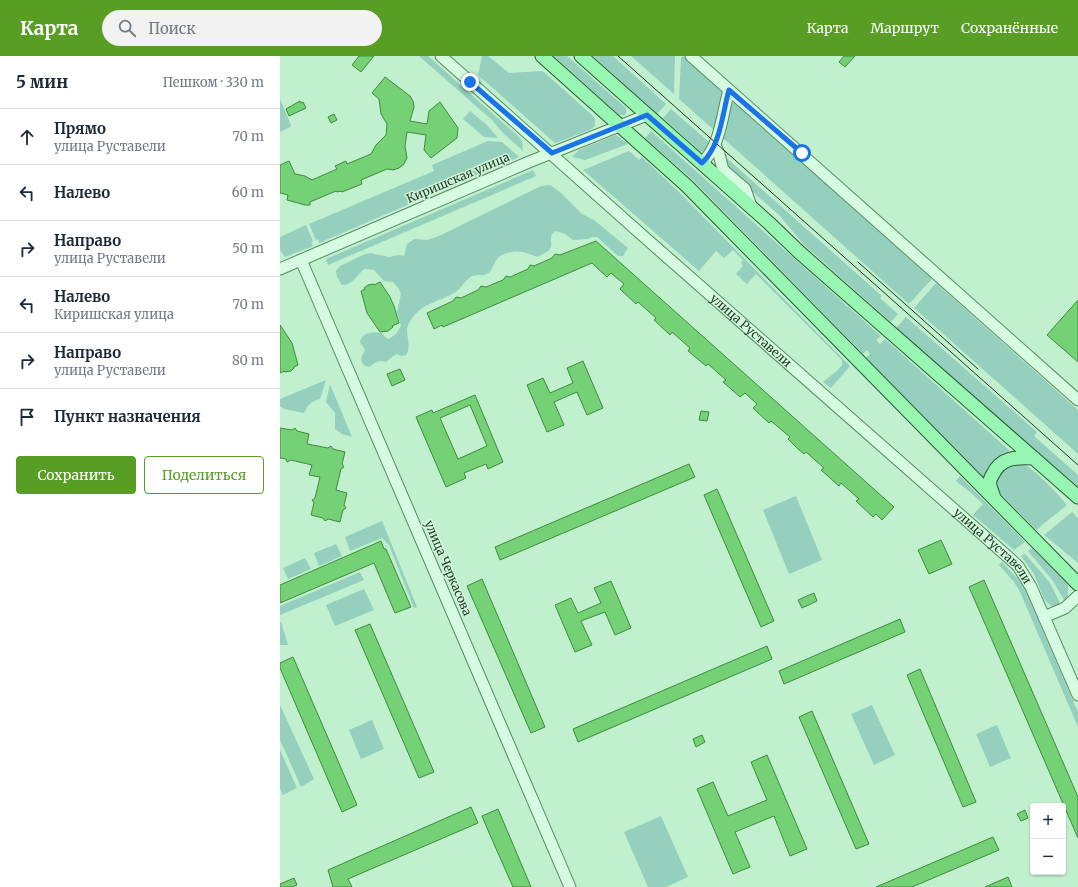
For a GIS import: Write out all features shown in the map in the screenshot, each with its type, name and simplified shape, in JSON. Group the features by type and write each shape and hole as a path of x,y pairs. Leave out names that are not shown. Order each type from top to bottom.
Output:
{"main road":[{"path":"542,56 687,186 1078,584"},
{"path":"581,56 751,206 798,251 1078,497"},
{"path":"994,499 990,484 991,477 996,468 1008,459 1016,457 1034,458"}],"street":[{"name":"улица Руставели","path":"441,56 1018,566 1025,576 1078,695"},
{"path":"692,56 1078,400"},
{"path":"702,163 715,146 729,90"},
{"name":"Киришская улица","path":"280,269 529,162 647,115"},
{"path":"715,146 719,154 723,170 745,189 751,206"},
{"name":"улица Черкасова","path":"301,260 570,887"},
{"path":"1044,617 1064,608 1078,596"}],"shaded area":[{"path":"419,56 428,56 518,136 522,141 523,151 503,133 492,120"},
{"path":"482,56 488,56 509,73 544,72 593,116 595,119 595,126 590,130 555,143 478,75"},
{"path":"554,56 567,56 626,108 625,115 619,115"},
{"path":"593,56 613,56 666,104 657,114"},
{"path":"631,56 675,56 674,94"},
{"path":"683,56 721,91 722,94 715,131 679,99 681,58"},
{"path":"280,99 291,125 280,132"},
{"path":"731,103 735,103 932,279 909,304 723,138"},
{"path":"671,109 710,143 706,151 701,152 663,118"},
{"path":"470,111 487,125 498,138 484,137 463,119"},
{"path":"651,131 881,336 876,340 880,344 885,339 1010,451 1001,455 994,461 983,477 866,358 870,354 867,350 863,354 694,181 645,138"},
{"path":"616,135 628,144 585,160 572,157 579,150"},
{"path":"488,141 502,142 519,157 319,243 318,239 316,240 309,224 434,171 432,165"},
{"path":"629,151 639,160 642,157 679,192 850,366 831,388 823,382 837,371 842,365 842,360 756,274 747,284 736,274 743,266 741,263 743,260 733,250 724,258 716,251 699,271 583,170"},
{"path":"722,154 882,296 880,298 898,314 891,322 804,245 779,215 729,171"},
{"path":"533,170 536,176 328,265 326,259"},
{"path":"550,185 560,192 582,214 594,220 628,248 623,256 618,256 597,237 573,240 565,234 556,231 553,233 551,238 551,248 545,253 537,257 528,253 520,252 512,252 502,255 497,259 491,270 485,275 472,276 454,293 429,304 418,311 413,316 407,327 409,347 406,355 401,356 397,354 386,362 378,361 369,367 363,364 361,360 365,350 360,342 365,334 382,333 389,339 396,334 401,326 397,312 401,294 393,282 384,281 374,270 364,269 352,282 342,285 337,277 336,271 340,266 365,254 371,253 389,257 398,255 404,256 407,244 414,239 427,240 439,236 541,186"},
{"path":"306,225 313,241 311,242 313,246 285,257 280,250 280,237"},
{"path":"936,283 1078,410 1078,454 914,308"},
{"path":"906,317 1037,432 1034,436 1078,475 1078,490 896,328"},
{"path":"326,380 320,399 310,404 304,413 284,409 280,406 280,399"},
{"path":"330,384 352,437 342,434 335,429 335,413 326,402"},
{"path":"1017,464 1024,465 1034,471 1067,505 1036,530 999,492 997,487 998,478 1003,470"},
{"path":"960,476 1025,542 1014,550 973,515 983,504 956,481"},
{"path":"796,496 822,560 789,574 763,510"},
{"path":"1072,512 1078,518 1078,563 1044,535"},
{"path":"382,521 417,607 414,608 389,545 382,538 350,551 345,537"},
{"path":"336,544 342,556 319,566 314,553"},
{"path":"1032,548 1068,585 1068,597 1065,602 1053,581 1028,551"},
{"path":"1025,554 1050,583 1061,605 1051,606 1044,599 1034,574 1021,556"},
{"path":"305,558 311,569 288,579 283,568"},
{"path":"1002,562 1025,589 1078,712 1078,727 1020,592 1014,582 999,565"},
{"path":"360,572 364,580 280,615 280,606"},
{"path":"364,589 374,610 335,626 326,605"},
{"path":"281,622 288,645 280,645"},
{"path":"280,705 314,779 301,787 280,740"},
{"path":"872,705 895,755 874,765 851,714"},
{"path":"372,720 384,749 361,759 349,730"},
{"path":"997,725 1011,758 990,767 976,734"},
{"path":"280,750 297,788 283,795 280,789"},
{"path":"661,816 688,877 666,887 648,887 624,832"}],"building":[{"path":"359,56 374,56 361,72 352,65"},
{"path":"844,56 855,56 845,67 839,62"},
{"path":"385,77 410,96 413,101 414,107 410,121 427,124 429,111 440,102 458,128 457,138 431,158 424,150 426,135 407,132 405,146 407,158 404,164 399,168 393,170 387,169 361,180 362,184 342,192 336,191 310,202 310,205 287,200 288,195 280,193 280,165 289,161 295,174 305,176 312,180 337,169 335,166 346,161 347,164 371,154 376,145 386,135 387,124 381,114 379,99 372,93"},
{"path":"300,101 301,103 303,102 306,108 289,116 286,109"},
{"path":"334,114 337,120 331,123 328,117"},
{"path":"596,241 894,507 882,520 876,514 873,517 856,501 859,499 841,483 839,486 821,470 824,468 806,452 804,454 788,439 790,437 771,421 769,423 753,408 757,404 745,393 740,397 723,382 726,380 708,364 706,366 688,351 690,348 672,332 670,335 654,320 656,318 638,302 636,304 620,289 624,284 611,273 607,277 592,263 443,327 442,325 434,329 427,313 453,301 456,297 461,298 478,290 481,286 486,287 503,280 506,276 510,277 528,269 530,265 534,266 552,258 555,254 560,255"},
{"path":"380,282 390,297 399,323 392,326 393,327 388,331 380,332 367,313 361,291 368,285 374,285"},
{"path":"1078,300 1078,362 1047,335"},
{"path":"280,325 292,343 298,365 291,371 280,373"},
{"path":"583,361 603,408 587,415 577,392 554,402 564,425 547,432 527,385 543,378 550,393 573,383 567,368"},
{"path":"400,369 405,380 392,386 387,374"},
{"path":"475,395 503,462 488,469 486,464 464,473 466,478 446,487 416,417 432,410 433,413","holes":["470,405 487,446 458,459 440,418"]},
{"path":"701,411 709,412 707,421 699,420"},
{"path":"280,428 292,430 295,428 297,431 309,434 307,444 328,448 331,446 333,449 345,452 342,464 344,467 341,469 336,490 347,493 344,505 346,508 343,510 340,522 328,519 325,521 323,518 311,515 314,503 312,500 315,498 320,477 309,475 312,465 291,460 287,462 286,459 280,458"},
{"path":"689,464 695,477 500,560 495,547"},
{"path":"717,489 774,621 761,627 704,495"},
{"path":"941,540 952,564 929,574 918,550"},
{"path":"381,541 384,549 386,549 411,607 395,613 374,563 280,603 280,585"},
{"path":"482,579 545,727 531,733 467,586"},
{"path":"984,580 1078,797 1078,838 1066,810 1066,803 1063,803 969,587"},
{"path":"611,581 631,628 615,635 605,612 581,621 592,645 575,652 555,605 571,598 578,613 601,603 594,588"},
{"path":"814,593 817,601 802,608 798,600"},
{"path":"900,619 905,632 784,684 779,671"},
{"path":"370,624 434,772 419,778 355,630"},
{"path":"767,646 772,659 578,742 573,729"},
{"path":"293,657 357,805 342,812 280,668 280,663"},
{"path":"920,669 976,802 963,807 907,675"},
{"path":"812,711 869,844 856,849 799,717"},
{"path":"702,735 705,742 696,747 693,739"},
{"path":"767,755 807,849 790,856 774,816 735,832 750,867 733,874 697,789 713,782 728,816 767,800 751,762"},
{"path":"471,807 478,823 348,879 352,887 333,887 328,870"},
{"path":"498,809 531,887 513,887 490,835 482,816"},
{"path":"1025,810 1028,818 1021,821 1017,814"},
{"path":"993,837 999,850 912,887 876,887"},
{"path":"1008,877 1012,887 985,887"},
{"path":"294,878 297,885 292,887 280,887 280,884"}],"tram line":[{"path":"618,56 1078,465"},
{"path":"858,262 978,369"}],"route":[{"path":"470,82 552,153 647,115 702,163 715,146 729,90 802,153"}]}
